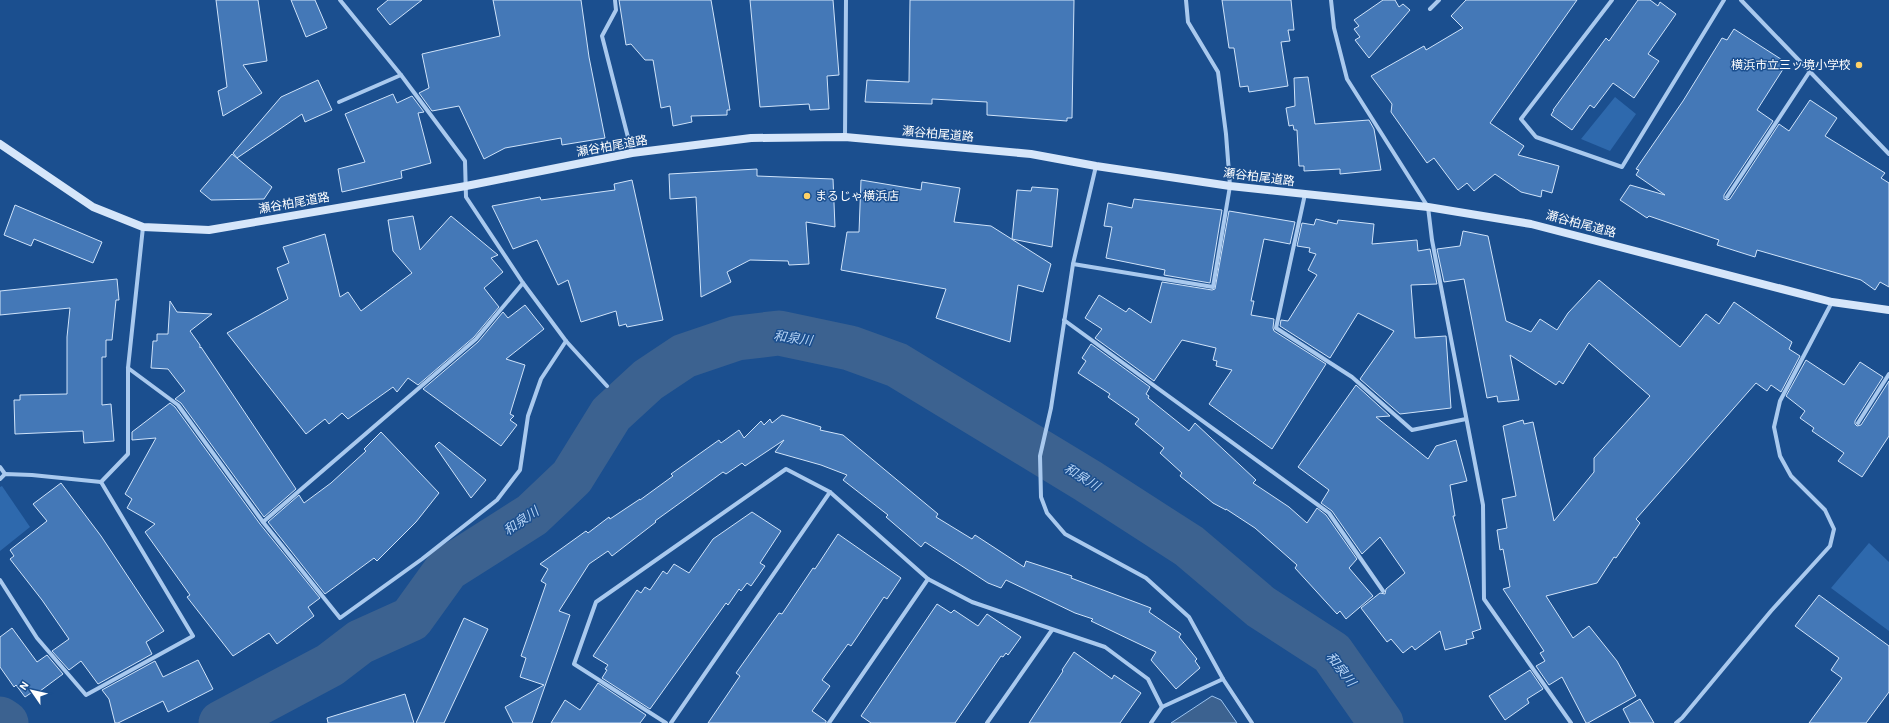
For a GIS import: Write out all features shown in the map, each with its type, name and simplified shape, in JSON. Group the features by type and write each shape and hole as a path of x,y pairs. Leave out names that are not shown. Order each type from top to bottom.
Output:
{"main road":[{"name":"瀬谷柏尾道路","path":"0,144 93,207 143,227 209,230 466,186 632,153 750,138 845,137 1031,154 1096,166 1230,186 1428,207 1531,224 1832,302 1889,310"}],"street":[{"path":"340,0 401,75 465,161 466,197 523,283 566,341 607,386"},
{"path":"615,0 616,10 602,36 632,153"},
{"path":"845,137 846,0"},
{"path":"1073,264 1213,287 1230,186 1226,134 1218,72 1188,22 1186,0"},
{"path":"1331,0 1334,28 1347,79 1428,207 1432,240 1482,505 1484,599 1570,723"},
{"path":"1430,9 1439,0"},
{"path":"1612,0 1521,119 1536,137 1622,167 1724,0"},
{"path":"1741,0 1889,154"},
{"path":"1727,197 1810,71"},
{"path":"340,102 401,75"},
{"path":"1096,166 1073,264 1051,408 1040,456 1042,497 1047,513 1065,534 1146,578 1189,617 1223,679 1252,723"},
{"path":"1305,194 1276,328 1352,377 1412,430 1466,419"},
{"path":"101,482 128,454 128,368 143,227"},
{"path":"263,522 476,339 523,283"},
{"path":"1676,723 1682,718 1771,611 1830,546 1834,529 1826,510 1791,476 1780,456 1774,427 1780,401 1832,302"},
{"path":"1064,320 1329,513 1383,591"},
{"path":"128,368 178,405 263,522 340,618 422,559 497,500 520,470 528,416 540,378 566,341"},
{"path":"1858,423 1889,374"},
{"path":"0,467 5,474"},
{"path":"666,723 574,664 596,602 786,469 830,492 928,579 972,602 1105,647 1148,679 1162,707"},
{"path":"0,478 5,474 32,475 101,482"},
{"path":"0,580 37,638 86,695 193,636 101,482"},
{"path":"671,723 830,492"},
{"path":"829,723 928,579"},
{"path":"987,723 1052,630"},
{"path":"1151,723 1162,707 1223,679"}],"shaded area":[{"path":"1615,97 1636,114 1610,151 1581,139"},
{"path":"2,486 30,527 0,551 0,487"},
{"path":"1869,543 1889,562 1889,631 1831,588"},
{"path":"1212,696 1221,700 1237,723 1171,723"}],"building":[{"path":"216,0 258,0 267,61 243,65 262,93 223,116 218,91 227,87"},
{"path":"291,0 315,0 327,28 306,37"},
{"path":"388,0 422,0 390,25 377,9"},
{"path":"493,0 581,0 589,57 605,138 562,145 561,138 505,148 484,159 459,106 432,111 419,93 429,88 422,54 500,36"},
{"path":"619,0 711,0 730,110 727,110 727,115 691,116 692,122 673,126 670,106 661,108 653,60 645,60 631,44 626,45"},
{"path":"750,0 833,0 839,75 827,76 829,109 810,110 809,104 760,107"},
{"path":"910,0 1074,0 1072,118 1067,118 1067,121 987,115 987,102 932,99 932,104 865,102 867,80 909,82"},
{"path":"1222,0 1291,0 1294,30 1288,30 1290,41 1281,42 1288,86 1249,92 1248,86 1240,87 1234,48 1229,48"},
{"path":"1383,0 1395,0 1399,7 1403,4 1410,10 1369,58 1355,40 1360,37 1354,29 1359,26 1354,20"},
{"path":"1466,0 1577,0 1490,123 1524,146 1518,155 1559,166 1552,193 1542,190 1541,197 1521,192 1495,174 1474,191 1467,183 1458,190 1434,158 1427,163 1391,112 1392,104 1371,76 1424,46 1426,50 1463,28 1451,16"},
{"path":"1638,0 1650,0 1658,6 1660,2 1676,14 1648,54 1659,61 1634,98 1613,83 1594,108 1590,105 1572,130 1551,115 1553,110 1606,38 1609,41"},
{"path":"1734,29 1787,63 1757,110 1773,121 1724,195 1724,199 1730,199 1779,124 1789,131 1810,100 1837,118 1825,136 1885,173 1881,178 1889,183 1889,287 1880,282 1875,290 1861,280 1757,250 1755,257 1717,245 1719,240 1649,216 1647,218 1620,200 1630,185 1665,195 1636,175 1639,170 1636,169 1683,101 1722,38 1727,40"},
{"path":"1308,77 1315,124 1369,120 1374,129 1381,170 1340,174 1340,169 1304,171 1304,166 1299,166 1297,130 1294,130 1293,125 1289,126 1286,108 1295,106 1294,78"},
{"path":"318,80 332,110 305,122 302,114 237,158 233,153 281,97"},
{"path":"393,94 397,103 412,96 424,112 418,113 431,163 401,171 402,178 342,192 338,169 365,162 345,114"},
{"path":"232,154 272,187 264,199 211,200 200,191"},
{"path":"757,169 757,176 833,179 835,227 806,222 809,264 789,265 788,261 750,260 727,272 731,282 701,297 696,197 670,199 669,174"},
{"path":"632,180 663,320 627,327 626,324 619,326 616,311 581,322 568,280 558,285 537,240 513,249 492,206 540,197 541,200 615,190 614,184"},
{"path":"861,180 921,190 922,182 960,188 954,222 991,226 1051,264 1043,292 1018,285 1010,342 936,318 946,289 841,270 847,232 859,232"},
{"path":"1032,187 1058,189 1052,247 1012,239 1017,190 1031,191"},
{"path":"1134,199 1222,210 1210,283 1164,275 1165,270 1106,258 1112,227 1104,226 1108,203 1132,208"},
{"path":"15,205 102,242 93,263 34,239 31,246 4,235"},
{"path":"1229,211 1295,222 1290,244 1264,239 1251,301 1254,301 1251,315 1274,319 1274,331 1326,364 1272,449 1209,404 1232,370 1216,366 1217,361 1213,360 1216,348 1182,340 1154,381 1095,338 1102,329 1085,318 1099,295 1126,312 1129,308 1151,323 1162,282 1212,290 1215,289"},
{"path":"413,216 420,250 451,216 498,255 491,258 503,272 484,288 499,307 474,337 418,385 408,378 397,392 393,387 348,419 342,413 329,424 325,419 306,434 227,333 288,299 277,268 289,263 283,247 325,234 340,297 348,292 361,311 412,273 393,251 388,220"},
{"path":"1316,219 1337,224 1338,220 1374,224 1372,244 1417,240 1418,251 1430,249 1437,284 1411,285 1415,338 1446,336 1451,408 1400,414 1360,379 1394,331 1358,313 1330,358 1280,326 1281,320 1288,321 1317,275 1308,270 1316,254 1309,252 1310,248 1297,246 1302,223 1314,225"},
{"path":"1463,231 1488,236 1506,321 1531,332 1540,319 1557,330 1568,313 1599,280 1680,347 1706,314 1719,324 1734,302 1792,342 1789,349 1800,356 1781,392 1771,385 1767,391 1756,383 1636,519 1640,523 1616,558 1614,557 1597,583 1546,596 1573,638 1589,626 1617,661 1636,696 1588,723 1586,723 1562,677 1549,685 1536,666 1545,661 1540,653 1544,651 1503,589 1510,587 1503,549 1500,550 1497,530 1507,528 1502,499 1516,496 1503,426 1523,420 1524,424 1533,422 1554,521 1594,472 1594,458 1650,396 1589,343 1563,384 1559,381 1556,385 1510,355 1519,400 1498,402 1497,396 1487,398 1464,279 1444,282 1437,249 1460,246"},
{"path":"117,279 119,300 116,300 112,340 106,340 106,357 102,357 102,405 111,404 114,441 84,443 83,431 15,434 14,400 20,400 20,395 67,394 67,337 70,308 0,315 0,291"},
{"path":"170,301 177,312 212,314 190,331 296,489 264,517 181,403 175,399 185,391 168,369 151,368 153,341 157,341 157,334 168,334"},
{"path":"525,305 544,329 506,359 525,365 510,414 514,416 510,420 517,425 501,446 423,389 478,342 503,312 508,318"},
{"path":"1091,344 1150,387 1146,394 1149,396 1148,398 1189,431 1195,423 1256,480 1253,483 1289,507 1307,523 1317,508 1326,515 1357,559 1349,568 1373,596 1346,619 1340,611 1337,614 1295,568 1297,565 1255,528 1226,509 1213,503 1180,476 1182,473 1160,453 1164,448 1135,424 1139,419 1108,397 1110,394 1078,373 1086,361 1082,358"},
{"path":"1806,360 1844,385 1860,362 1883,377 1855,421 1857,426 1861,425 1889,381 1889,436 1862,477 1838,461 1844,453 1812,431 1814,428 1800,418 1805,411 1786,396"},
{"path":"1356,385 1390,416 1376,417 1428,459 1436,446 1456,440 1467,481 1450,485 1455,516 1453,516 1481,629 1472,632 1474,638 1466,640 1467,644 1445,650 1440,631 1415,650 1412,646 1403,653 1391,639 1387,642 1361,608 1380,593 1385,594 1386,589 1405,573 1380,537 1362,554 1332,511 1321,503 1329,490 1298,467"},
{"path":"170,403 175,407 260,524 320,598 308,607 314,616 277,644 269,633 233,656 187,597 190,595 145,532 155,524 127,508 132,499 125,494 156,438 132,440 132,432"},
{"path":"782,415 821,427 820,430 843,435 938,514 936,517 972,539 975,535 1024,567 1026,561 1072,576 1071,578 1151,608 1149,612 1181,634 1179,637 1197,659 1195,661 1200,668 1176,689 1151,660 1156,652 1091,621 1093,619 1075,613 1006,580 1001,588 988,583 925,542 921,547 886,517 888,515 843,480 847,475 821,465 775,452 784,440 745,466 742,463 726,474 723,472 655,521 656,522 612,556 608,551 589,564 559,611 570,615 532,723 513,723 505,707 544,685 520,677 526,658 521,656 546,584 541,581 548,569 540,564 586,531 588,533 609,517 610,519 640,500 673,476 671,474 719,440 721,443 739,430 744,438 761,421 764,425 770,419 772,423"},
{"path":"381,432 439,493 416,522 377,561 374,558 325,594 268,522 299,495 304,503 331,483 366,451 364,449"},
{"path":"439,442 486,480 471,498 435,446"},
{"path":"61,483 101,536 164,631 146,642 152,654 98,684 81,661 69,670 52,651 69,639 42,600 10,559 14,556 10,550 47,521 33,504"},
{"path":"752,512 781,531 760,563 765,566 751,586 747,583 741,591 739,589 728,605 726,603 650,709 602,678 608,665 593,656 637,590 641,593 645,587 650,590 663,571 667,574 674,564 689,573 713,539"},
{"path":"838,534 901,578 887,599 884,597 851,646 848,644 822,680 830,686 812,711 826,721 826,723 708,723 740,676 736,673 779,613 782,614 813,568 815,569"},
{"path":"1819,595 1889,646 1889,692 1866,723 1809,723 1842,678 1831,670 1839,658 1795,626"},
{"path":"937,604 951,613 954,610 978,626 987,614 1021,637 1008,655 1006,653 1003,657 1001,656 955,723 871,723 861,716"},
{"path":"464,618 488,629 444,723 416,723"},
{"path":"12,628 37,662 47,655 63,674 36,694 34,691 25,697 16,685 14,687 0,667 0,637"},
{"path":"1074,652 1112,679 1114,675 1141,693 1120,723 1029,723"},
{"path":"198,660 213,689 168,712 163,701 118,723 115,723 109,699 102,690 155,661 163,677"},
{"path":"1530,670 1543,689 1527,699 1529,703 1505,720 1489,696"},
{"path":"598,683 646,715 640,723 551,723 565,700 580,710"},
{"path":"405,694 414,723 328,723 327,718"},
{"path":"1640,699 1654,723 1630,723 1623,709"}],"waterway":[{"name":"和泉川","path":"221,723 330,665 360,642 411,619 447,569 532,515 572,477 611,414 648,380 684,356 737,338 779,333 850,348 897,365 1088,481 1189,546 1261,607 1332,653 1381,723"},
{"name":"和泉川","path":"0,719 6,723"}],"place":[{"name":"横浜市立三ッ境小学校","path":"1859,65"},
{"name":"まるじゃ横浜店","path":"807,196"}]}
